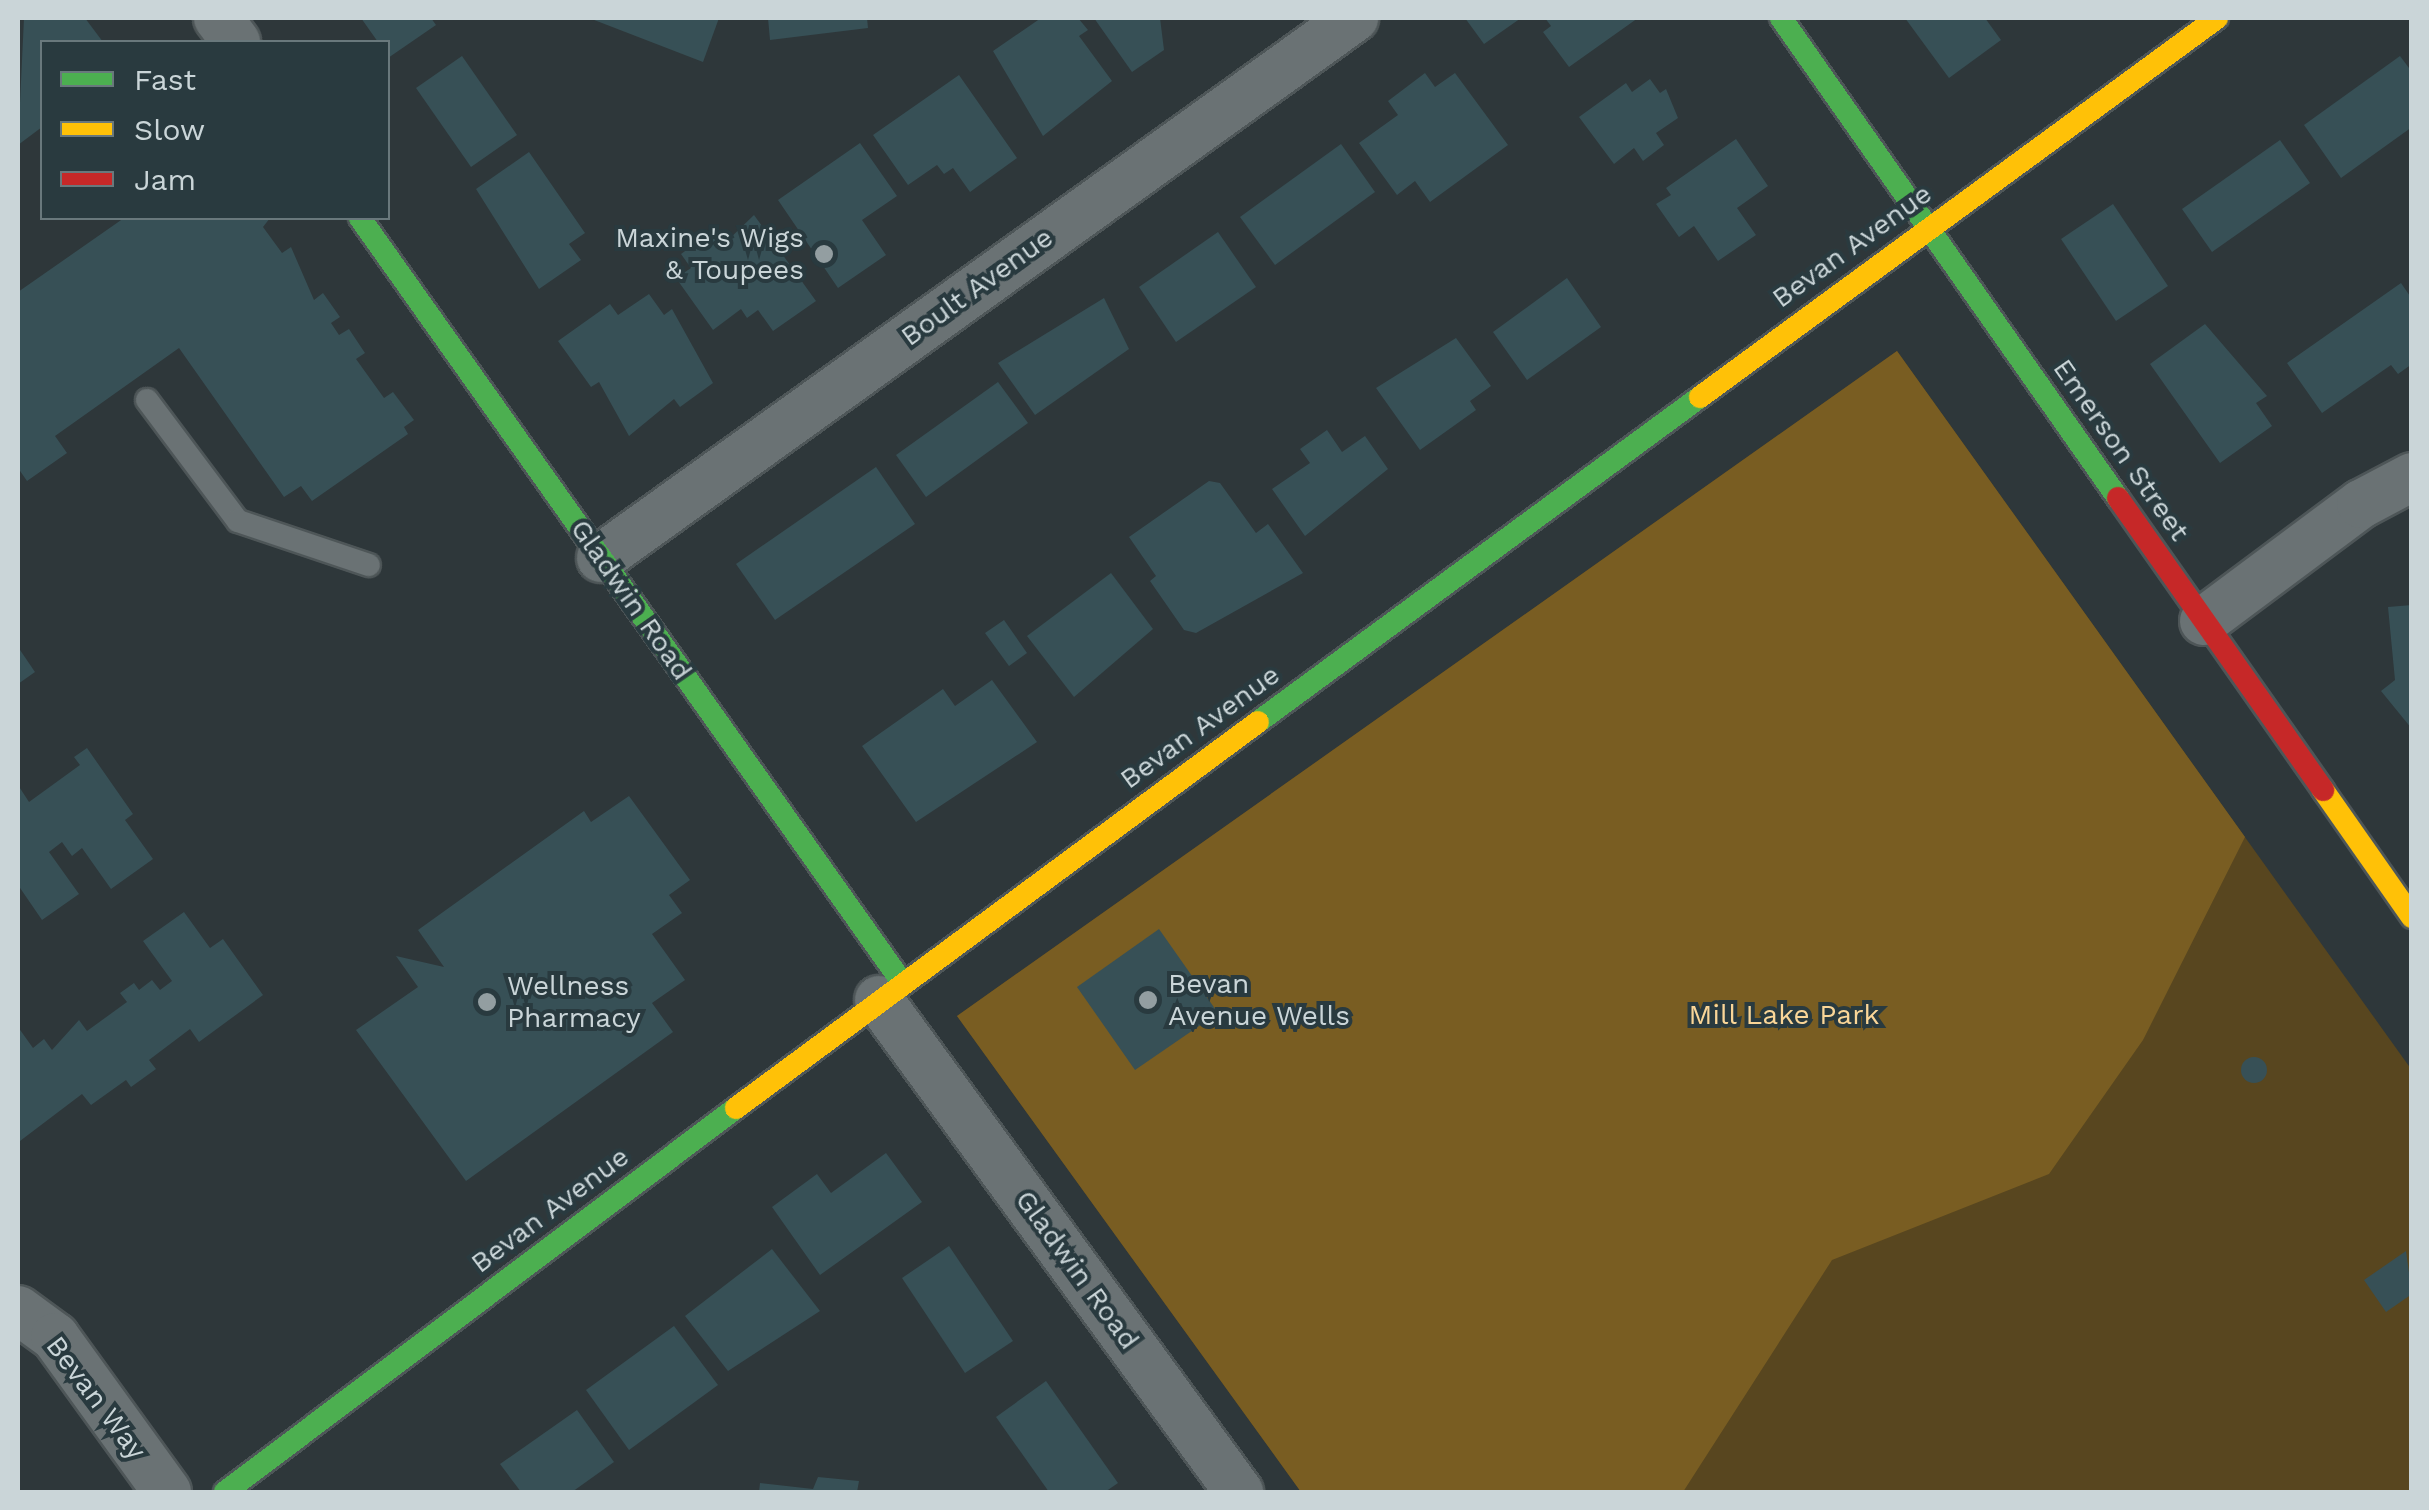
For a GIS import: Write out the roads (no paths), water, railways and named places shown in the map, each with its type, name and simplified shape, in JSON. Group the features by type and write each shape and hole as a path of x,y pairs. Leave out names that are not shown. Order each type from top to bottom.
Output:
{"street":[{"path":"218,18 234,40"},
{"name":"Boult Avenue","path":"601,558 1354,18"},
{"name":"Emerson Street","path":"1781,18 2412,917"},
{"name":"Bevan Avenue","path":"225,1492 891,991 2216,18"},
{"name":"Gladwin Road","path":"361,220 601,558 891,991 1239,1492"},
{"path":"2204,621 2361,504 2412,477"},
{"name":"Bevan Way","path":"18,1310 55,1338 167,1492"}],"lane":[{"path":"147,400 238,521 368,565"}],"place":[{"name":"Maxine's Wigs & Toupees","path":"824,254"},
{"name":"Bevan Avenue Wells","path":"1148,1000"},
{"name":"Wellness Pharmacy","path":"487,1002"}],"park label":[{"name":"Mill Lake Park","path":"1784,1015"}]}
